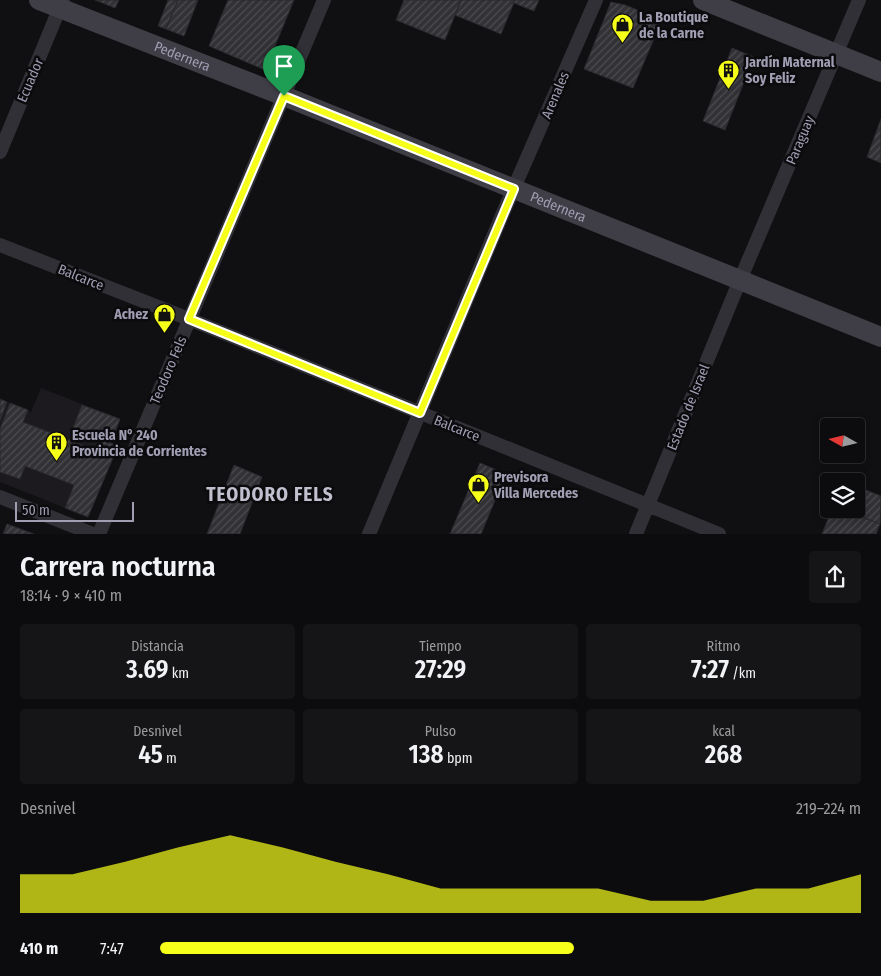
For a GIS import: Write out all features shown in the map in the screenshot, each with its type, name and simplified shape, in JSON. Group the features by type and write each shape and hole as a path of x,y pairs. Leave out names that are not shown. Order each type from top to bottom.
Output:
{"street":[{"name":"Pedernera","path":"40,0 62,4 284,96 881,337"},
{"name":"Teodoro Fels","path":"99,534 324,0"},
{"name":"Arenales","path":"369,534 514,189 596,0"},
{"path":"703,0 881,72"},
{"name":"Paraguay","path":"740,280 859,0"},
{"name":"Ecuador","path":"0,152 62,4"},
{"name":"Balcarce","path":"0,245 189,319 718,534"},
{"name":"Estado de Israel","path":"636,534 740,280"},
{"path":"0,497 94,534"}],"shaded area":[{"path":"41,388 120,419 111,443 116,445 111,457 113,458 88,517 0,482 0,399 31,412"}],"building":[{"path":"95,0 119,0 115,8"},
{"path":"168,0 178,0 166,29 158,26"},
{"path":"178,0 198,0 184,36 166,29"},
{"path":"228,0 294,0 265,70 209,46"},
{"path":"404,0 461,0 445,40 396,20"},
{"path":"461,0 515,0 501,34 455,15"},
{"path":"515,0 539,0 534,11 514,3"},
{"name":"La Boutique de la Carne","path":"611,2 625,5 662,20 633,88 584,69"},
{"name":"Jardín Maternal Soy Feliz","path":"732,48 754,57 725,130 703,121"},
{"path":"881,119 881,163 867,157"},
{"path":"0,399 7,402 0,421"},
{"name":"Escuela N° 240 Provincia de Corrientes","path":"10,403 28,410 23,422 95,450 99,439 116,445 111,457 113,458 88,517 65,508 74,485 25,466 20,479 0,472 0,429"},
{"path":"82,405 120,419 111,443 73,428"},
{"name":"Previsora Villa Mercedes","path":"480,463 506,474 481,534 450,534"},
{"path":"234,465 262,477 240,534 207,534"},
{"path":"865,490 881,496 880,524 864,518"},
{"path":"828,518 864,518 880,524 876,534 822,534"},
{"path":"7,524 34,534 3,534"}],"place":[{"name":"La Boutique de la Carne","path":"623,44"},
{"name":"Jardín Maternal Soy Feliz","path":"729,89"},
{"name":"Achez","path":"164,333"},
{"name":"Escuela N° 240 Provincia de Corrientes","path":"56,462"},
{"name":"Previsora Villa Mercedes","path":"478,504"}],"district":[{"name":"TEODORO FELS","path":"270,494"}],"route":[{"path":"284,96 514,189 420,413 189,319 284,96"}]}
